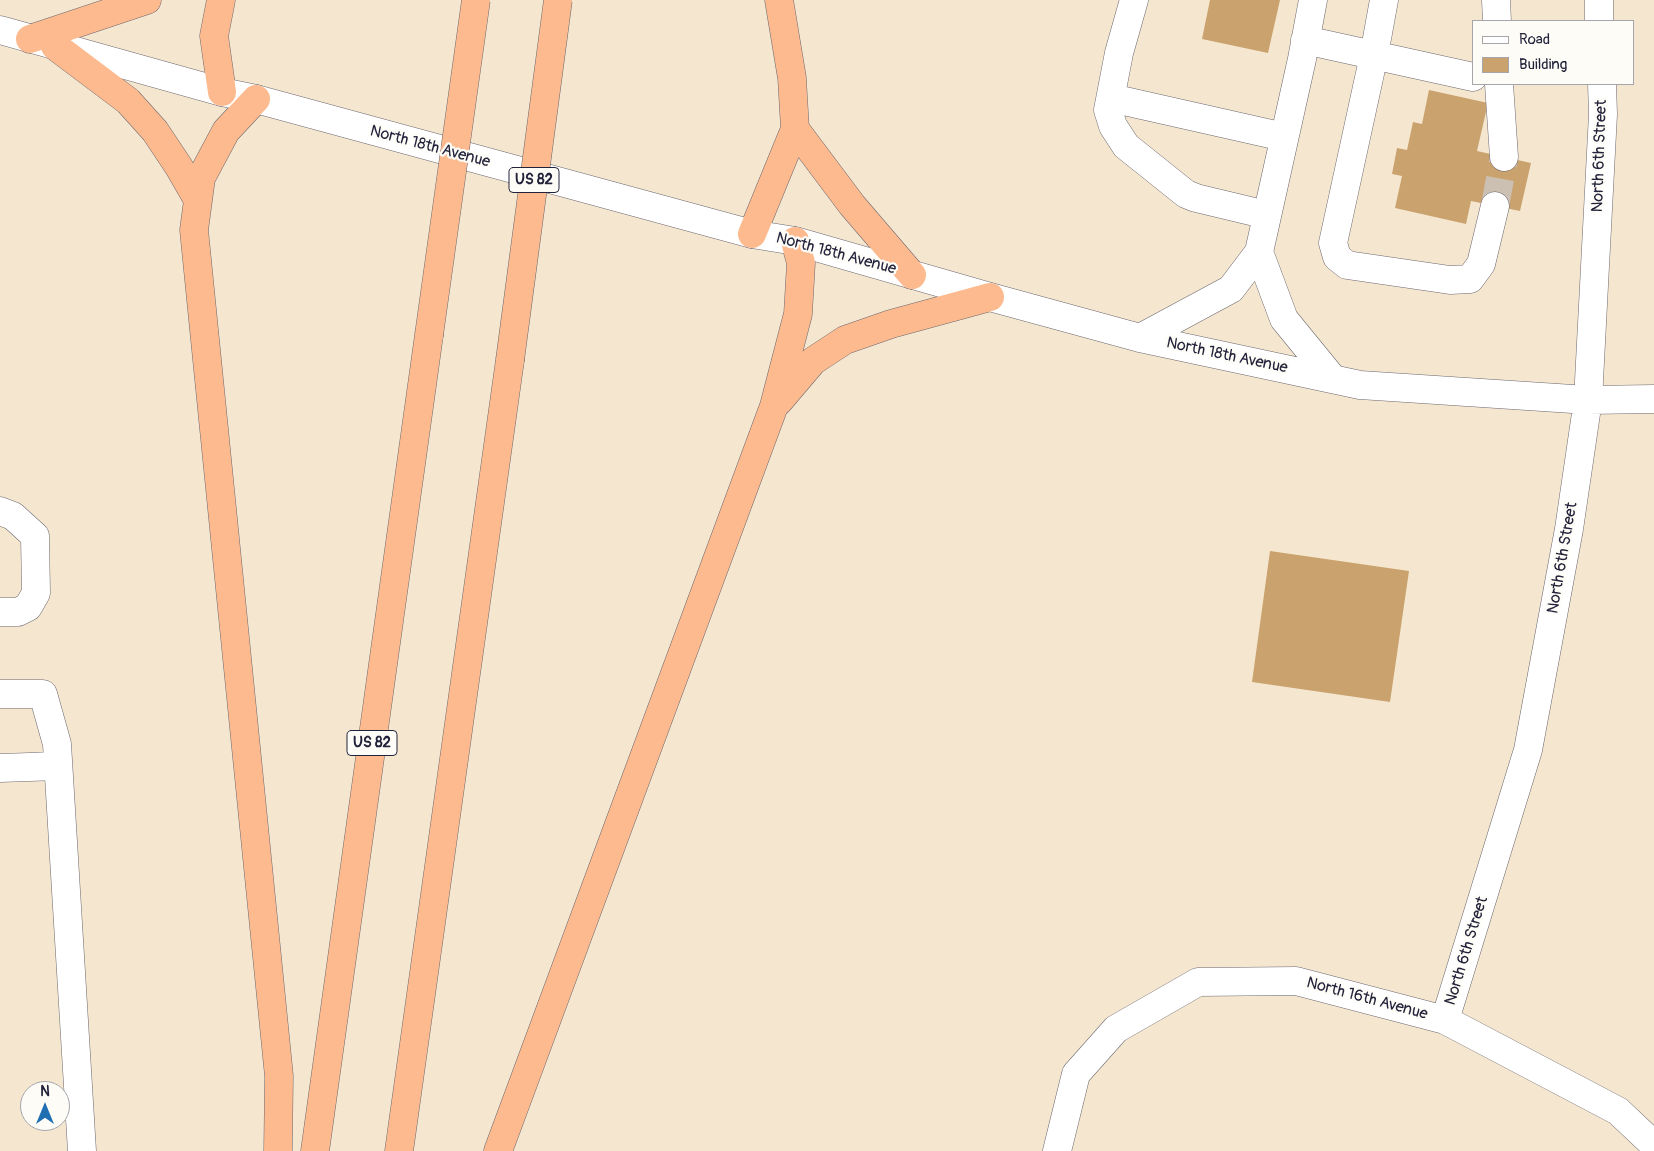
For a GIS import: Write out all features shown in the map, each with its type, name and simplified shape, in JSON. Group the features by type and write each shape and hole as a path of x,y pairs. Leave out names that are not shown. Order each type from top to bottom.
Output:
{"highway":[{"path":"30,39 146,0"},
{"path":"221,0 214,36 222,92"},
{"name":"US 82","path":"315,1151 476,0"},
{"name":"US 82","path":"399,1151 510,360 558,0"},
{"path":"752,234 795,129 792,78 779,0"},
{"path":"56,46 128,101 155,131 179,166 198,200"},
{"path":"256,100 226,131 201,178 194,230 279,1076 278,1151"},
{"path":"795,129 852,205 912,275"},
{"path":"498,1151 774,406 798,314 801,263 795,241"},
{"path":"774,406 813,362 845,340 891,324 990,297"}],"street":[{"path":"1134,0 1119,53 1108,110 1113,126 1126,146 1186,194 1267,214"},
{"path":"1140,338 1231,289 1259,252 1306,40 1313,0"},
{"path":"1384,0 1374,55 1333,243 1336,257 1347,265 1450,280 1470,279 1481,264 1495,206"},
{"path":"1496,0 1497,20"},
{"path":"1598,0 1600,20"},
{"name":"North 18th Avenue","path":"0,30 222,92 752,234 795,241 1140,338 1360,385 1588,400 1654,398"},
{"path":"1306,40 1472,77"},
{"path":"1499,85 1504,157"},
{"name":"North 6th Street","path":"1445,1020 1528,750 1569,529 1588,400 1604,114 1602,85"},
{"path":"1111,98 1284,138"},
{"path":"1259,252 1284,319 1333,379"},
{"path":"0,511 13,516 35,536 36,593 28,607 18,612 0,612"},
{"path":"0,694 43,694 57,744 82,1151"},
{"path":"0,768 58,766"},
{"name":"North 16th Avenue","path":"1057,1151 1076,1074 1116,1029 1198,982 1296,981 1445,1020 1618,1111 1654,1145"}],"building":[{"path":"1210,0 1280,0 1268,53 1202,39"},
{"path":"1429,90 1488,103 1477,151 1531,163 1520,211 1471,201 1466,224 1395,208 1402,176 1392,174 1397,148 1407,150 1413,122 1422,124"},
{"path":"1270,551 1409,571 1390,702 1252,682"}],"tunnel":[{"path":"1495,206 1504,157"}]}
